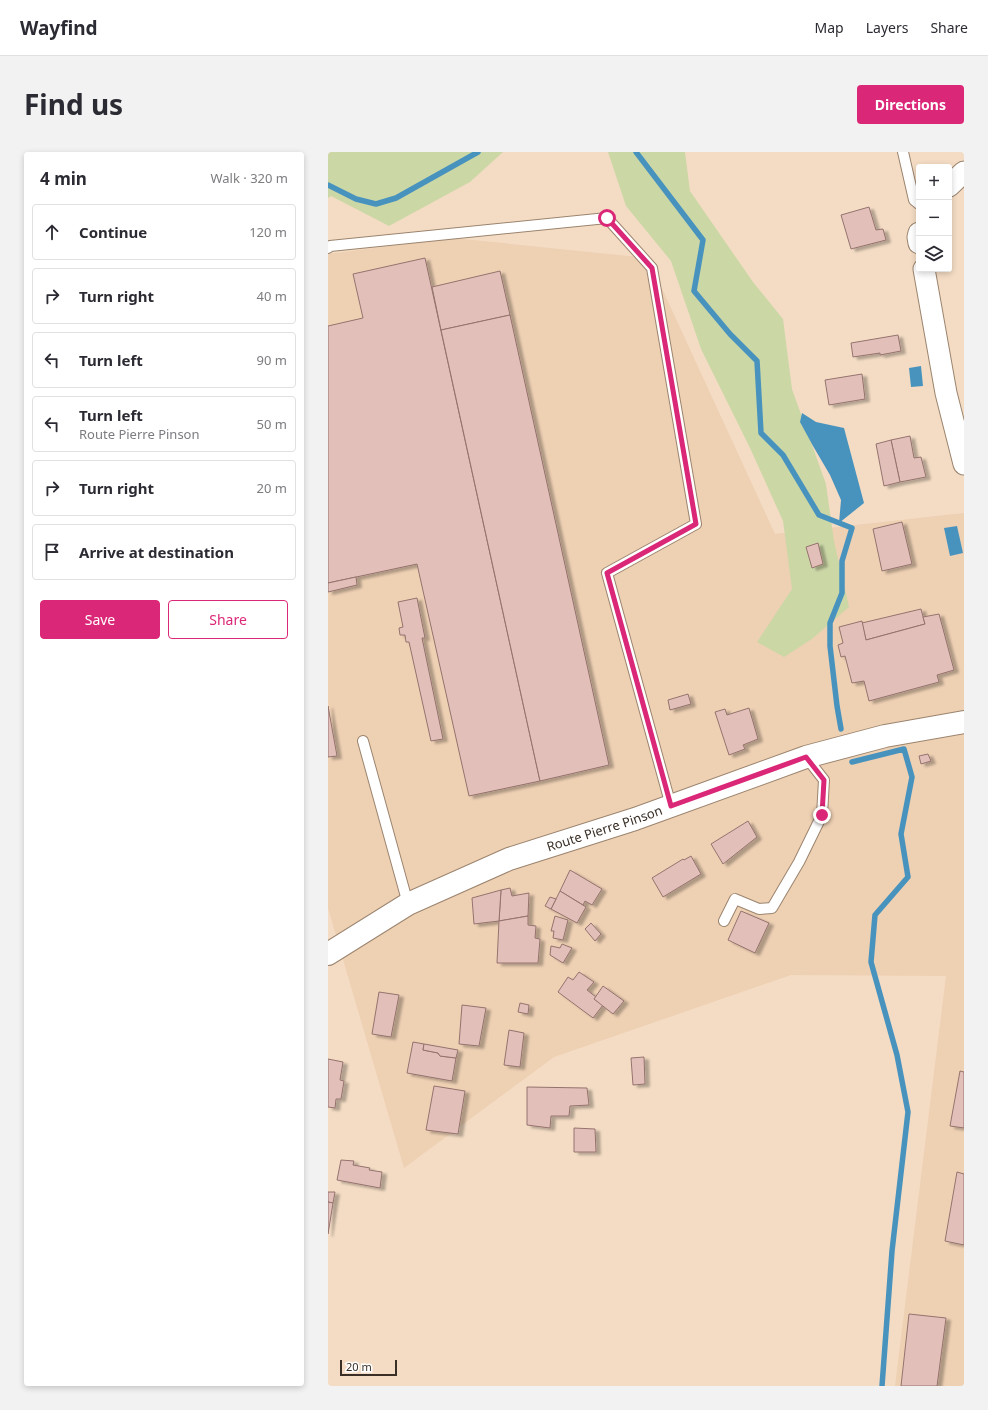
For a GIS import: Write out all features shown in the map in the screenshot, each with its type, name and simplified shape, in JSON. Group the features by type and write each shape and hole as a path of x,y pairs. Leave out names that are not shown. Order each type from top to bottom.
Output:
{"main road":[{"name":"Route Pierre Pinson","path":"328,954 408,904 509,859 635,819 806,757 885,736 964,722"}],"street":[{"path":"952,183 964,172"},
{"path":"925,272 946,393 964,464"}],"lane":[{"path":"903,152 914,200 916,202"},
{"path":"328,248 330,246 607,218 652,268 696,524 607,573 671,806"},
{"path":"364,741 408,904"},
{"path":"724,921 735,899 759,909 772,908 799,862 822,815 824,780 806,757"}],"shaded area":[{"path":"453,238 648,258 775,534 964,513 964,1386 895,1386 946,976 791,975 554,1057 404,1168 328,908 328,254"}],"green space":[{"path":"328,152 503,152 470,182 389,226 331,196 328,198"},
{"path":"608,152 685,152 690,191 753,282 783,319 792,389 826,484 834,541 849,607 812,639 784,657 757,642 792,589 783,521 750,448 701,349 671,261 626,206"}],"water":[{"path":"921,366 923,386 911,387 909,368"},
{"path":"802,413 816,422 844,428 864,503 839,523 841,500 830,475 800,422"},
{"path":"957,526 963,553 950,556 944,528"}],"building":[{"path":"869,207 876,230 883,229 886,240 851,249 841,215"},
{"path":"425,258 540,781 469,796 417,564 328,583 328,326 363,318 353,274"},
{"path":"500,271 510,315 441,330 432,287"},
{"path":"510,315 609,765 540,781 441,330"},
{"path":"898,335 901,351 880,355 880,353 853,357 851,343"},
{"path":"862,374 865,399 829,405 825,380"},
{"path":"910,436 914,458 921,457 926,477 900,482 891,440"},
{"path":"891,440 900,482 884,486 876,444"},
{"path":"902,522 912,564 882,571 873,529"},
{"path":"818,543 823,564 812,568 806,547"},
{"path":"356,577 357,585 328,592 328,583"},
{"path":"417,598 425,638 422,638 443,739 431,741 409,642 406,642 405,635 400,635 399,628 403,627 398,602"},
{"path":"921,609 925,624 866,640 862,623"},
{"path":"939,614 954,670 937,675 939,682 869,701 864,681 852,683 845,656 841,657 838,645 843,643 839,627 862,621 866,640 925,624 923,617"},
{"path":"688,694 691,704 670,710 668,700"},
{"path":"328,706 337,756 328,757"},
{"path":"749,708 758,739 743,745 745,749 729,755 715,712 725,709 727,715"},
{"path":"928,754 931,761 921,764 919,756"},
{"path":"748,821 757,837 723,864 711,844"},
{"path":"691,856 701,874 663,897 652,878 683,859 684,860"},
{"path":"570,870 602,889 592,905 585,901 583,905 560,891"},
{"path":"510,888 512,896 529,893 528,916 499,921 501,890"},
{"path":"501,890 499,921 474,924 472,898"},
{"path":"560,891 586,907 577,923 551,909"},
{"path":"550,897 556,899 551,909 545,906"},
{"path":"741,911 769,923 755,953 728,940"},
{"path":"528,916 528,925 536,926 535,938 540,939 538,963 497,963 499,921"},
{"path":"555,916 568,920 563,940 553,938 554,931 551,931"},
{"path":"591,923 601,934 595,941 585,929"},
{"path":"562,944 572,948 563,963 550,955 551,946 560,948"},
{"path":"579,972 594,982 587,990 596,997 594,999 603,1005 593,1018 558,992 568,977 573,980"},
{"path":"603,986 624,1001 613,1014 594,999"},
{"path":"379,992 399,995 391,1037 372,1034"},
{"path":"520,1003 529,1005 528,1014 518,1012"},
{"path":"462,1005 486,1008 479,1046 459,1044"},
{"path":"509,1030 524,1033 520,1067 504,1065"},
{"path":"413,1042 424,1044 423,1050 438,1053 440,1056 456,1058 452,1081 407,1073"},
{"path":"424,1044 458,1050 456,1058 440,1056 438,1053 423,1050"},
{"path":"644,1057 645,1084 633,1085 631,1058"},
{"path":"328,1059 343,1062 340,1080 344,1081 341,1099 336,1099 335,1108 328,1107"},
{"path":"960,1071 964,1072 964,1128 950,1126"},
{"path":"434,1086 465,1091 458,1134 426,1130"},
{"path":"527,1087 587,1088 589,1105 570,1106 569,1116 551,1116 550,1128 527,1125"},
{"path":"574,1128 595,1129 596,1152 574,1152"},
{"path":"341,1160 354,1161 353,1165 382,1172 380,1188 337,1180"},
{"path":"957,1172 964,1174 964,1245 945,1241"},
{"path":"328,1192 335,1192 333,1203 328,1202"},
{"path":"328,1202 333,1203 328,1234"},
{"path":"909,1314 946,1318 937,1386 901,1386"}],"waterway":[{"path":"328,185 356,199 376,204 396,198 478,152"},
{"path":"636,152 703,240 694,291 730,334 757,361 761,433 783,455 819,515 852,528 842,561 842,593 830,623 830,646 841,729"},
{"path":"852,762 904,749 912,777 901,834 908,877 875,915 871,962 897,1055 908,1112 892,1251 882,1386"}],"route":[{"path":"607,218 652,268 696,524 607,573 671,806 806,757 824,780 822,815"}]}
